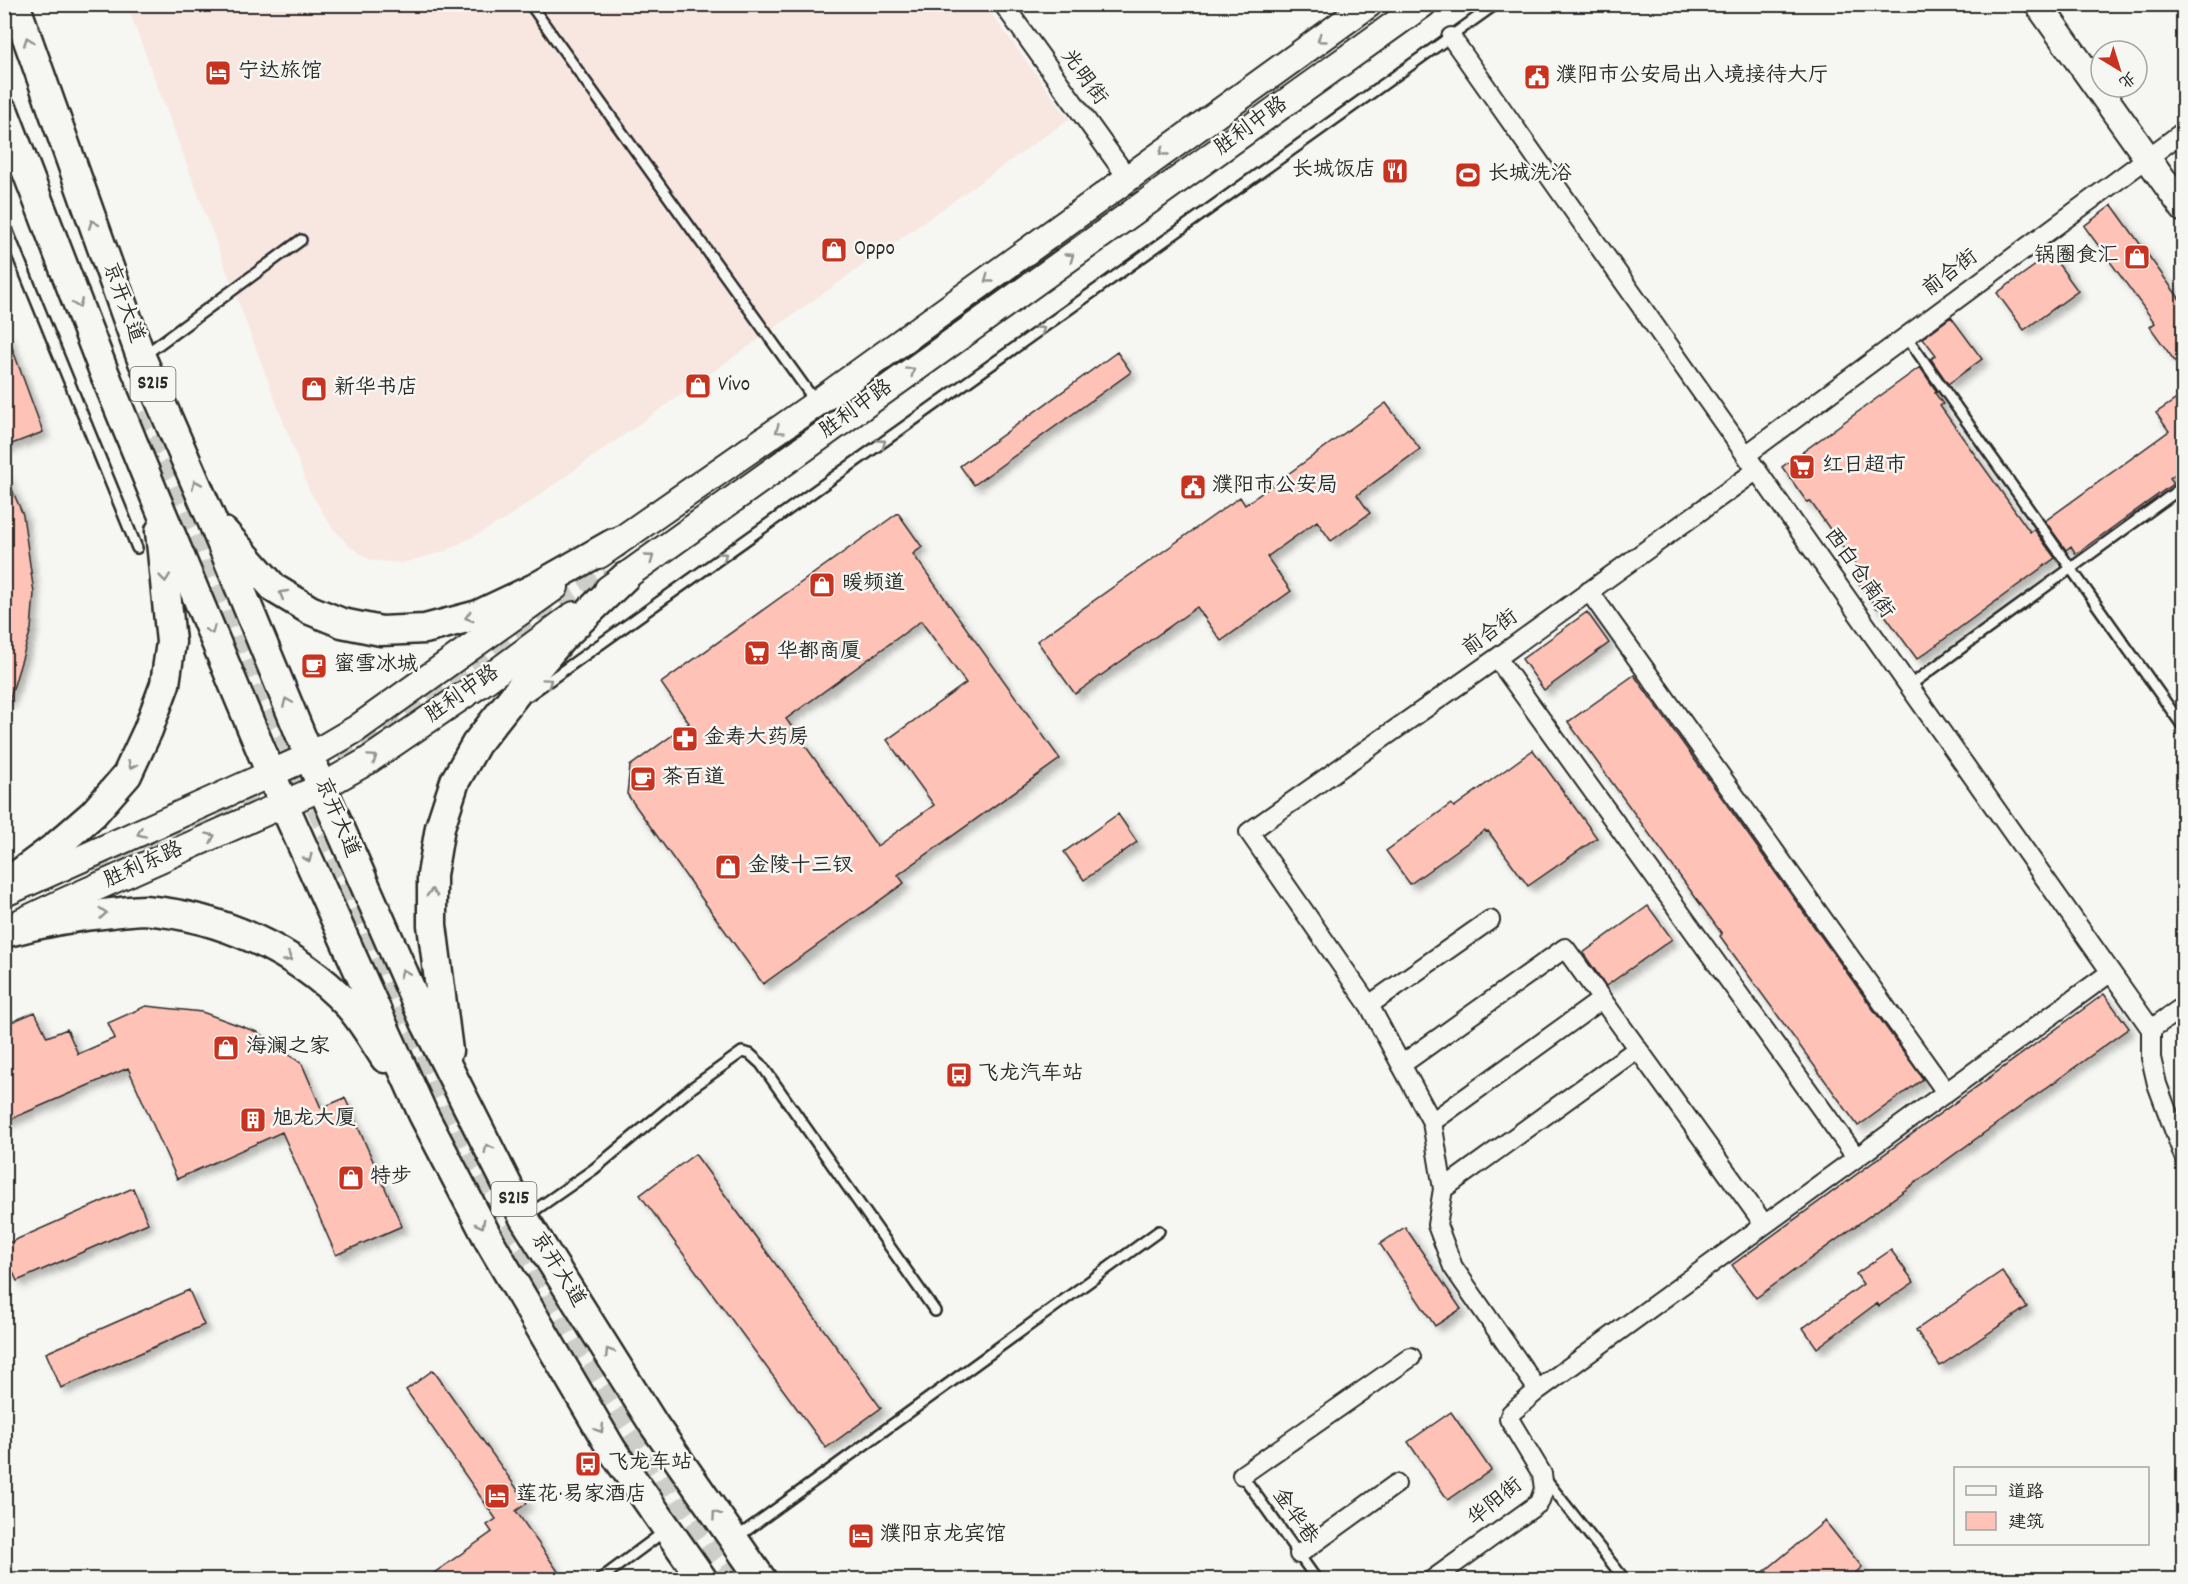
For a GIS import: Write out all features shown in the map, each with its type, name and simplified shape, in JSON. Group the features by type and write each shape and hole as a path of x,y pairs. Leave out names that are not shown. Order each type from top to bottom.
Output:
{"main road":[{"name":"京开大道","path":"15,4 141,357 211,518 322,787 425,1022 524,1218 654,1425 762,1580"},
{"name":"胜利中路","path":"271,774 310,756 356,729 472,648 614,543 816,403 1369,4"},
{"name":"胜利中路","path":"284,805 366,762 486,680 625,576 1423,4"},
{"path":"2038,4 2184,209"},
{"name":"京开大道","path":"4,112 14,169 284,805 423,1114 490,1242 612,1450 703,1580"},
{"path":"4,885 55,847 93,814 127,775 148,730 165,684 171,642 156,499"},
{"path":"211,518 275,590 310,610 342,623 381,632 426,629 478,615 533,589 614,543"},
{"path":"451,1076 432,925 432,875 440,827 454,781 476,744 561,639 625,576"},
{"name":"胜利东路","path":"4,893 271,774"},
{"name":"胜利东路","path":"4,932 61,903 284,805"},
{"path":"4,932 52,920 143,910 196,919 237,930 280,953 320,979 349,1006 423,1114"}],"street":[{"name":"光明街","path":"1003,4 1127,177"},
{"name":"西白仓南街","path":"1451,36 2151,1029"},
{"name":"前合街","path":"1746,455 2184,131"},
{"name":"前合街","path":"1369,1005 1249,832 1497,658 1757,470"},
{"path":"1589,591 1946,1092"},
{"path":"1497,658 1856,1157"},
{"path":"1490,920 1369,1005 1432,1122 1443,1189 1437,1225 1453,1267 1538,1390 2111,972"},
{"path":"1401,1065 1565,948 1764,1224"},
{"path":"1432,1122 1601,1000"},
{"path":"2184,1006 2151,1029 2153,1067 2184,1157"},
{"path":"1443,1189 1637,1049"},
{"path":"1242,1475 1411,1357"},
{"name":"华阳街","path":"1431,1580 1539,1503 1544,1489 1542,1474 1509,1419 1510,1413 1538,1390"},
{"path":"1299,1554 1396,1484"}],"lane":[{"path":"530,4 816,403"},
{"path":"499,715 1496,4"},
{"path":"4,222 137,548"},
{"path":"141,357 301,240"},
{"path":"1906,336 2184,728"},
{"path":"1909,686 2184,486"},
{"path":"524,1218 594,1169 693,1087 742,1052 750,1054 761,1064 935,1311"},
{"path":"734,1539 1159,1231"},
{"path":"1542,1474 1625,1580"},
{"name":"金华巷","path":"1242,1475 1317,1580"},
{"path":"599,1580 667,1530"}],"shaded area":[{"path":"127,5 985,5 1069,119 504,520 446,551 402,563 370,560 348,545 331,526 309,490"}],"building":[{"path":"2112,205 2184,305 2184,374 2150,327 2155,323 2084,226"},
{"path":"2051,254 2078,291 2024,330 1997,293"},
{"path":"1951,317 1982,359 1948,384 1931,359 1936,355 1923,338"},
{"path":"4,334 7,334 43,432 4,447"},
{"path":"1117,352 1131,372 974,485 960,466"},
{"path":"1920,367 1937,392 1935,393 1943,404 1940,406 2030,532 2034,529 2055,558 1917,659 1853,575 1859,570 1810,501 1807,502 1782,467"},
{"path":"2184,394 2184,468 2170,478 2174,483 2076,554 2071,546 2066,550 2045,521 2169,431 2156,413"},
{"path":"1386,403 1420,449 1357,495 1370,513 1331,541 1317,521 1267,557 1291,591 1221,641 1197,607 1075,694 1037,641 1240,497 1245,505"},
{"path":"4,471 23,515 34,593 31,629 9,702 4,701"},
{"path":"898,513 922,547 913,554 1060,759 898,875 904,883 763,984 627,794 630,766 689,723 661,683","holes":["921,621 966,683 887,740 934,805 877,846 786,719"]},
{"path":"1587,612 1609,643 1544,690 1522,659"},
{"path":"1634,675 1923,1079 1858,1126 1568,722"},
{"path":"1533,750 1597,838 1528,886 1485,830 1410,884 1386,851 1451,804 1454,807"},
{"path":"1118,814 1137,842 1084,880 1064,852"},
{"path":"1648,906 1672,939 1606,986 1583,953"},
{"path":"2104,994 2129,1028 1756,1298 1732,1265"},
{"name":"旭龙大厦","path":"146,1006 202,1012 257,1032 302,1064 321,1108 345,1098 402,1226 336,1255 282,1132 177,1179 128,1068 4,1122 4,1025 35,1012 47,1037 67,1029 78,1054 115,1038 108,1023"},
{"path":"695,1154 881,1408 826,1448 640,1195"},
{"path":"133,1188 148,1223 17,1281 4,1252 4,1245"},
{"path":"1405,1227 1461,1309 1435,1326 1380,1244"},
{"path":"1891,1250 1914,1282 1879,1306 1877,1303 1817,1348 1803,1328 1863,1284 1856,1274"},
{"path":"2002,1271 2027,1307 1940,1366 1916,1330"},
{"path":"189,1290 204,1325 61,1388 46,1353"},
{"path":"433,1370 527,1503 516,1511 564,1580 424,1580 492,1532 487,1525 496,1519 406,1390"},
{"path":"1451,1412 1491,1470 1448,1500 1408,1442"},
{"path":"1825,1521 1862,1567 1847,1580 1754,1580"}],"tunnel":[{"path":"137,414 302,777 420,1055 503,1224 604,1393 733,1580"},
{"path":"92,868 302,777 358,746 606,571"}],"place":[{"name":"宁达旅馆","path":"218,73"},
{"name":"濮阳市公安局出入境接待大厅","path":"1537,77"},
{"name":"长城饭店","path":"1395,171"},
{"name":"长城洗浴","path":"1468,175"},
{"name":"Oppo","path":"834,250"},
{"name":"锅圈食汇","path":"2137,257"},
{"name":"Vivo","path":"698,386"},
{"name":"新华书店","path":"314,389"},
{"name":"红日超市","path":"1802,467"},
{"name":"濮阳市公安局","path":"1193,487"},
{"name":"暖频道","path":"822,585"},
{"name":"华都商厦","path":"757,653"},
{"name":"蜜雪冰城","path":"314,666"},
{"name":"金寿大药房","path":"685,739"},
{"name":"茶百道","path":"643,779"},
{"name":"金陵十三钗","path":"728,867"},
{"name":"海澜之家","path":"226,1048"},
{"name":"飞龙汽车站","path":"959,1075"},
{"name":"旭龙大厦","path":"253,1120"},
{"name":"特步","path":"351,1178"},
{"name":"飞龙车站","path":"588,1464"},
{"name":"莲花·易家酒店","path":"497,1496"},
{"name":"濮阳京龙宾馆","path":"861,1536"}]}
